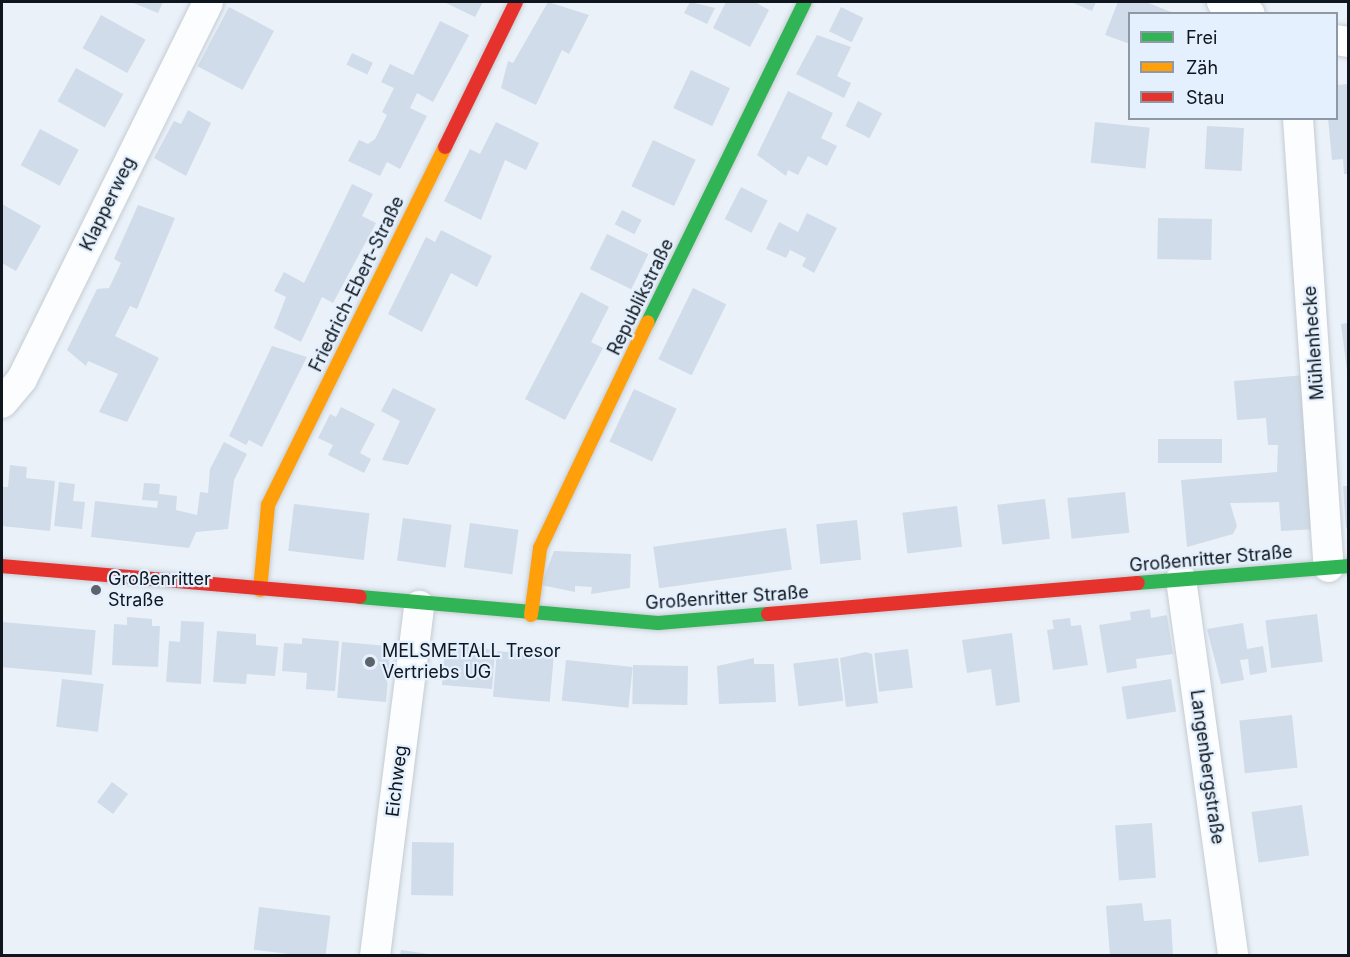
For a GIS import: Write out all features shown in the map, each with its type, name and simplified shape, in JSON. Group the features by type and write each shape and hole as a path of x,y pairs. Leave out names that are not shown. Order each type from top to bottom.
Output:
{"main road":[{"name":"Friedrich-Ebert-Straße","path":"260,590 268,505 516,2"},
{"name":"Republikstraße","path":"531,615 540,548 556,511 806,2"},
{"name":"Großenritter Straße","path":"2,566 420,606 658,623 1339,567"}],"street":[{"name":"Klapperweg","path":"2,403 22,379 208,2"},
{"path":"1222,2 1245,12"},
{"name":"Mühlenhecke","path":"1298,120 1339,567"},
{"name":"Langenbergstraße","path":"1181,579 1233,956"},
{"name":"Eichweg","path":"375,956 420,606"}],"building":[{"path":"131,2 163,2 158,13"},
{"path":"444,2 483,2 475,17"},
{"path":"548,2 589,15 569,54 562,50 536,105 501,88 508,61 513,63"},
{"path":"690,2 715,8 707,24 684,13"},
{"path":"726,2 755,2 769,10 750,47 713,28"},
{"path":"1071,2 1096,2 1092,11"},
{"path":"1118,2 1146,2 1171,12 1128,12 1128,43 1105,35"},
{"path":"229,7 274,31 243,90 198,66"},
{"path":"841,7 863,18 852,42 829,31"},
{"path":"101,15 146,40 127,73 83,48"},
{"path":"440,21 469,35 433,102 417,93 410,108 427,116 400,169 387,162 380,176 348,161 359,140 368,144 375,139 387,115 382,112 394,88 381,82 390,64 413,75"},
{"path":"817,35 851,47 837,76 851,83 844,98 796,74"},
{"path":"352,53 373,63 367,75 347,65"},
{"path":"76,68 123,94 105,127 58,101"},
{"path":"691,70 730,88 712,126 673,108"},
{"path":"1348,84 1348,174 1344,174 1343,159 1332,160 1328,120 1338,120 1338,85"},
{"path":"788,91 833,113 821,138 837,146 827,166 808,156 798,175 788,170 786,176 757,155"},
{"path":"858,101 882,113 869,138 845,126"},
{"path":"188,110 211,123 186,176 154,158 174,121 181,124"},
{"path":"496,122 539,143 526,170 505,160 481,220 444,201 470,149 480,154"},
{"path":"1095,122 1150,128 1145,169 1091,163"},
{"path":"1207,126 1244,128 1242,171 1205,169"},
{"path":"40,129 79,150 60,186 21,165"},
{"path":"653,140 696,160 674,206 631,186"},
{"path":"352,184 373,194 362,216 376,223 333,303 322,297 301,342 274,328 286,297 274,291 284,272 304,283"},
{"path":"741,187 768,201 751,233 725,219"},
{"path":"2,204 41,226 16,271 2,263"},
{"path":"138,205 175,218 137,309 130,306 115,336 159,358 127,422 99,412 118,374 88,361 86,366 67,350 97,289 109,288 121,263 114,259"},
{"path":"622,210 642,220 634,234 615,224"},
{"path":"807,213 837,228 814,273 802,266 806,258 790,250 786,258 766,249 779,222 798,232"},
{"path":"1158,218 1212,219 1211,260 1157,259"},
{"path":"441,230 492,256 477,287 451,273 422,332 388,314 426,237 435,242"},
{"path":"607,234 648,254 631,289 590,269"},
{"path":"693,288 726,304 692,375 658,359"},
{"path":"581,292 609,307 591,342 603,348 565,420 525,399"},
{"path":"1348,323 1348,370 1347,370 1341,324"},
{"path":"272,346 307,357 262,447 249,440 246,445 229,436"},
{"path":"1304,375 1316,529 1281,531 1279,502 1230,503 1237,526 1233,534 1187,547 1181,480 1277,472 1278,445 1268,445 1266,418 1237,420 1234,381"},
{"path":"393,388 436,409 408,465 382,460 400,421 381,411"},
{"path":"634,389 677,409 652,461 609,442"},
{"path":"341,407 375,424 360,453 371,459 364,473 328,455 333,445 318,438 330,414 336,417"},
{"path":"1158,439 1222,439 1222,463 1158,463"},
{"path":"224,442 247,454 234,480 228,529 196,532 189,548 91,537 95,501 157,508 158,501 142,500 144,483 160,484 159,494 177,496 176,510 197,515 200,492 208,493 210,469"},
{"path":"10,465 27,467 26,478 55,481 50,531 2,526 2,487 8,487"},
{"path":"59,482 75,484 73,501 85,502 82,529 54,526"},
{"path":"1343,486 1348,486 1348,528 1346,528"},
{"path":"1125,492 1129,533 1072,539 1067,498"},
{"path":"1045,499 1050,539 1002,545 997,505"},
{"path":"294,504 369,513 364,560 288,551"},
{"path":"957,506 962,547 907,553 902,513"},
{"path":"403,518 452,525 446,567 397,561"},
{"path":"857,520 861,560 820,564 816,524"},
{"path":"470,523 519,530 512,574 464,568"},
{"path":"786,528 792,570 659,588 653,547"},
{"path":"554,551 631,554 630,588 591,594 592,587 575,586 575,592 541,585"},
{"path":"1150,609 1151,618 1167,615 1173,654 1136,659 1137,668 1107,673 1099,625 1131,620 1130,612"},
{"path":"1317,614 1323,662 1271,668 1265,620"},
{"path":"127,617 152,619 152,626 160,626 158,667 112,665 114,624 127,625"},
{"path":"1070,618 1071,626 1081,625 1088,665 1053,670 1047,630 1054,629 1052,620"},
{"path":"181,621 204,622 201,684 166,682 169,641 180,642"},
{"path":"2,622 96,630 92,675 2,667"},
{"path":"1243,623 1247,649 1263,646 1267,672 1250,675 1248,659 1240,660 1244,680 1221,684 1207,629"},
{"path":"217,631 256,634 256,645 278,647 275,676 247,674 246,684 213,682"},
{"path":"1012,633 1020,702 996,706 991,669 967,673 962,640"},
{"path":"302,638 339,641 335,691 306,689 307,673 282,671 284,643 302,644"},
{"path":"342,642 391,646 386,702 337,698"},
{"path":"461,642 495,651 492,689 442,685 445,647 460,648"},
{"path":"908,649 913,688 879,692 874,653"},
{"path":"497,651 554,656 550,702 493,697"},
{"path":"866,652 872,654 878,703 846,707 840,658"},
{"path":"754,658 754,664 774,664 776,702 719,704 717,666"},
{"path":"838,658 843,701 799,706 793,663"},
{"path":"566,660 633,667 628,708 562,701"},
{"path":"633,665 688,666 687,705 632,704"},
{"path":"62,679 104,684 98,732 56,727"},
{"path":"1171,679 1176,712 1127,719 1122,687"},
{"path":"1292,715 1298,768 1245,773 1239,721"},
{"path":"112,782 128,794 113,814 97,802"},
{"path":"1302,805 1309,856 1259,863 1251,812"},
{"path":"1152,823 1156,878 1119,880 1115,826"},
{"path":"412,842 454,843 453,896 411,895"},
{"path":"1142,903 1144,921 1171,919 1173,956 1110,956 1106,906"},
{"path":"259,907 330,916 326,956 254,950"},
{"path":"401,950 429,954 429,956 400,956"}],"traffic: fast":[{"path":"648,322 805,2"},
{"path":"1138,583 1348,566"},
{"path":"360,597 658,623 768,614"}],"traffic: slow":[{"path":"260,590 268,505 445,147"},
{"path":"531,615 540,548 648,322"}],"traffic: jam":[{"path":"445,147 516,2"},
{"path":"2,566 360,597"},
{"path":"768,614 1138,583"}],"place":[{"name":"Großenritter Straße","path":"96,590"},
{"name":"MELSMETALL Tresor Vertriebs UG","path":"370,662"}]}
